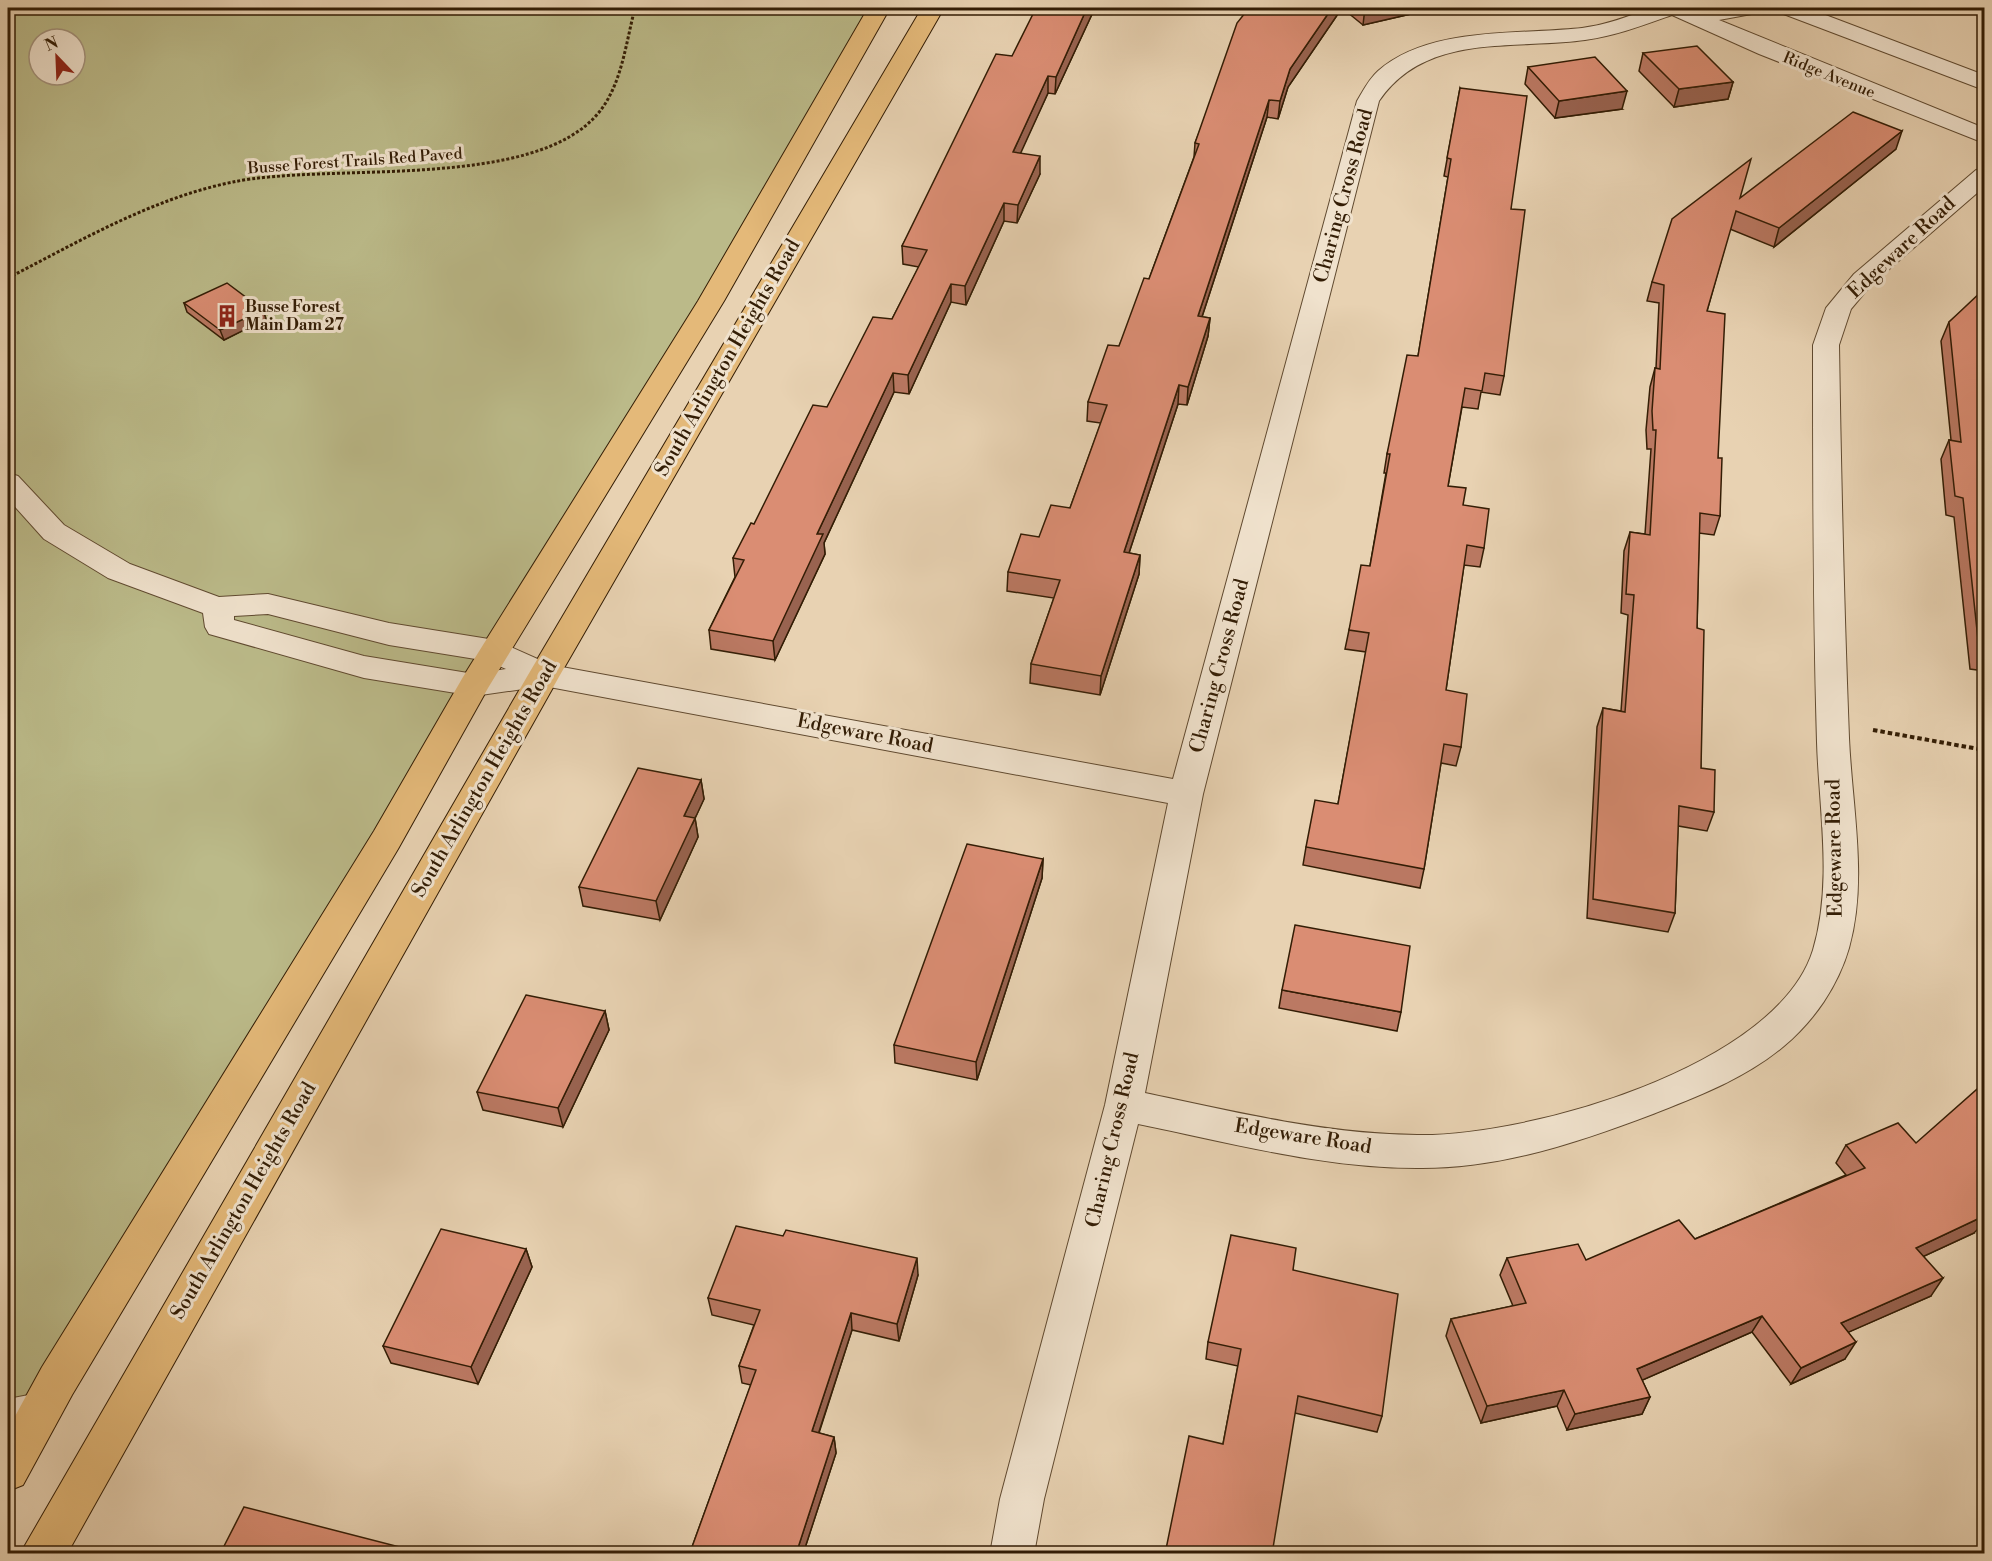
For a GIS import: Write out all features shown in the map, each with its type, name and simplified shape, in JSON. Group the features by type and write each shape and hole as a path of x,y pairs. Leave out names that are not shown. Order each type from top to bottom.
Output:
{"main road":[{"path":"8,1470 23,1416 386,840 474,685 711,301 879,8"},
{"name":"South Arlington Heights Road","path":"42,1554 544,675 933,8"}],"street":[{"name":"Charing Cross Road","path":"1012,1554 1022,1499 1124,1106 1186,794 1368,101 1386,75 1416,56 1465,44 1583,34 1680,11 1749,8"},
{"path":"1789,8 1984,83"},
{"name":"Ridge Avenue","path":"1680,11 1788,58 1984,136"},
{"name":"Edgeware Road","path":"1124,1106 1342,1148 1421,1152 1494,1146 1549,1135 1659,1096 1726,1066 1769,1038 1809,996 1824,970 1834,938 1840,900 1833,723 1826,345 1839,308 1863,279 1984,175"},
{"path":"8,482 54,532 119,570 217,607 268,604 390,634 495,651 544,675"},
{"path":"217,607 220,627 364,667 474,685 544,675"},
{"name":"Edgeware Road","path":"544,675 1186,794"}],"path":[{"name":"Busse Forest Trails Red Paved","path":"8,278 135,215 168,201 233,182 299,174 446,171 519,158 569,137 600,111 610,96 635,8"},
{"path":"1833,723 1984,750"}],"shaded area":[{"path":"8,8 879,8 57,1381 8,1470"}],"building":[{"path":"1036,8 1087,8 1056,77 1048,76 1013,152 1040,156 1018,205 1004,203 965,286 951,284 908,375 893,373 817,534 823,534 773,641 709,630 744,560 733,558 751,523 754,524 813,405 827,407 873,317 892,319 927,250 902,246 996,54 1012,56"},
{"path":"1249,8 1332,8 1290,69 1280,101 1269,100 1198,316 1210,318 1188,387 1179,385 1124,552 1140,555 1101,676 1031,664 1060,580 1008,572 1021,534 1039,537 1051,505 1070,508 1107,405 1088,402 1108,345 1119,346 1144,278 1149,279 1199,144 1195,143 1237,23"},
{"path":"1697,46 1733,82 1679,89 1643,53"},
{"path":"1595,57 1627,91 1559,101 1528,67"},
{"path":"1460,88 1527,96 1511,209 1525,210 1504,376 1485,373 1482,391 1465,388 1448,486 1466,488 1463,505 1489,509 1484,548 1467,545 1446,690 1467,694 1461,747 1444,744 1424,869 1306,847 1315,800 1338,804 1369,633 1349,630 1361,565 1370,566 1390,454 1387,454 1407,355 1418,356 1451,159 1447,158"},
{"path":"1853,112 1902,131 1779,228 1736,211 1707,311 1725,314 1718,458 1722,458 1720,516 1700,513 1697,628 1704,630 1701,768 1715,770 1714,812 1679,806 1675,913 1593,899 1603,708 1625,712 1634,595 1626,594 1630,532 1650,535 1656,430 1653,430 1652,411 1655,368 1660,369 1664,285 1652,282 1672,219 1751,159 1740,198"},
{"name":"Busse Forest Main Dam 27","path":"227,283 263,310 220,330 184,303"},
{"path":"1982,291 1984,292 1984,650 1979,649 1963,498 1955,496 1949,440 1961,442 1949,322"},
{"path":"638,768 701,780 684,816 695,818 656,901 579,887"},
{"path":"967,844 1043,859 976,1062 894,1045"},
{"path":"1295,925 1410,946 1401,1012 1282,990"},
{"path":"526,995 605,1011 558,1108 477,1092"},
{"path":"1984,1083 1984,1216 1916,1248 1943,1278 1841,1323 1856,1342 1801,1368 1762,1316 1637,1369 1650,1397 1575,1414 1564,1390 1487,1406 1451,1319 1526,1303 1507,1258 1578,1244 1586,1260 1679,1220 1695,1239 1865,1168 1846,1145 1898,1123 1916,1143"},
{"path":"736,1226 783,1236 786,1230 917,1258 897,1324 851,1313 812,1431 834,1437 796,1554 717,1554 692,1547 756,1370 739,1366 760,1310 708,1298"},
{"path":"441,1229 526,1249 471,1367 383,1346"},
{"path":"1231,1235 1296,1248 1293,1270 1398,1294 1382,1416 1298,1396 1272,1554 1165,1554 1189,1436 1223,1444 1241,1349 1208,1342"},
{"path":"244,1507 419,1552 418,1554 220,1554"}],"place":[{"name":"Busse Forest Main Dam 27","path":"227,316"}]}
